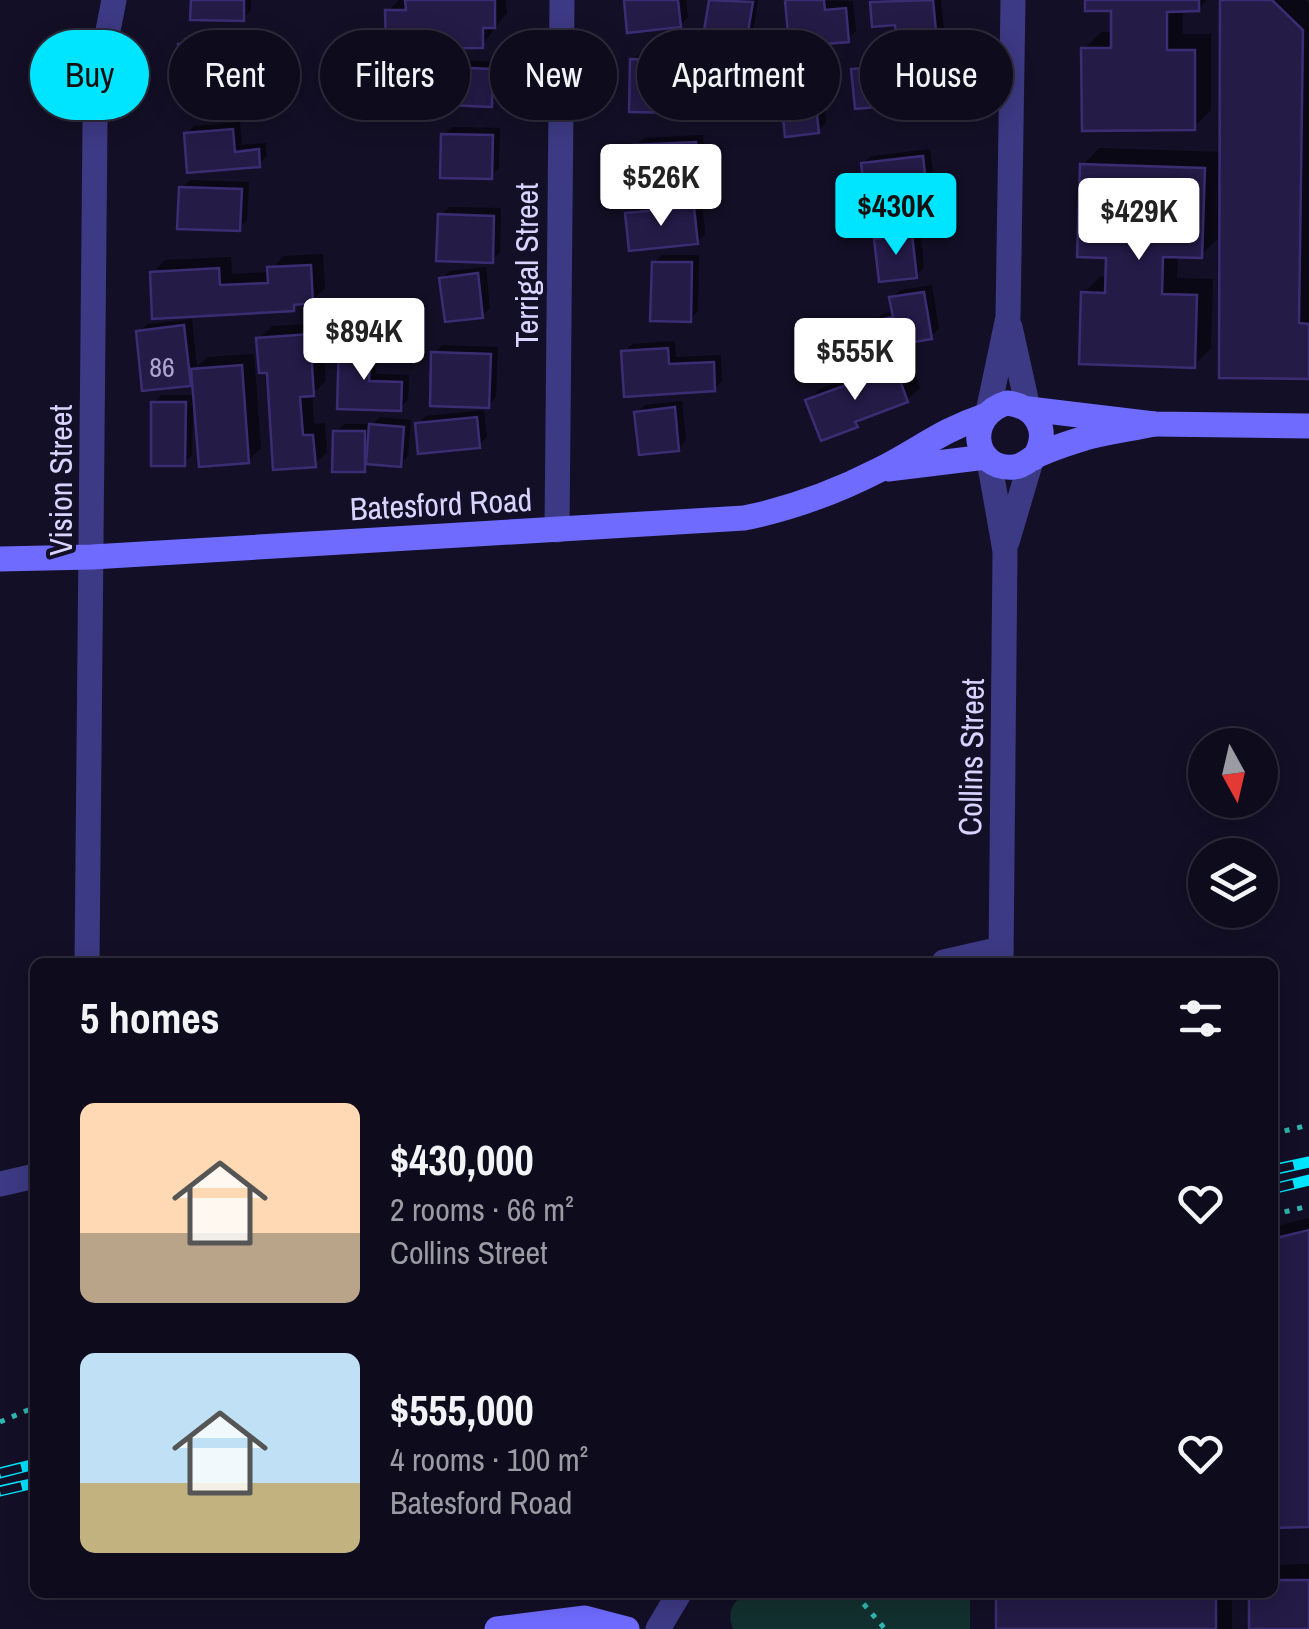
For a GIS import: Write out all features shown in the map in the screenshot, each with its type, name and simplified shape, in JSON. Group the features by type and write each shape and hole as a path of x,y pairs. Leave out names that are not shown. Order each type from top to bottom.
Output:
{"street":[{"name":"Vision Street","path":"87,958 95,123 99,76 114,0"},
{"name":"Terrigal Street","path":"558,530 562,0"},
{"path":"1012,0 1008,317 978,437 987,458 1014,467 1086,438 1154,424"},
{"path":"1008,317 1028,409 1042,427 1042,438 1032,459"},
{"path":"986,414 1007,403 1154,424 1309,426"},
{"name":"Batesford Road","path":"0,559 92,557 744,518 878,471 937,435 986,414"},
{"name":"Batesford Road","path":"878,471 987,458"},
{"name":"Collins Street","path":"987,458 1005,551 1001,956"},
{"name":"Collins Street","path":"1005,551 1032,459"},
{"path":"0,1184 30,1177"},
{"path":"658,1629 676,1598"},
{"path":"497,1629 585,1618 627,1629"}],"path":[{"path":"1278,1133 1309,1125"},
{"path":"1278,1214 1309,1206"},
{"path":"0,1422 30,1410"},
{"path":"861,1598 885,1629"}],"green space":[{"path":"970,1598 970,1629 733,1629 730,1617 738,1599"}],"building":[{"path":"191,0 244,0 244,21 190,20"},
{"path":"405,0 495,0 495,28 483,28 483,48 470,48 470,30 386,30 385,10 406,10"},
{"path":"624,0 678,0 681,27 627,33"},
{"path":"709,0 753,2 748,30 704,30"},
{"path":"785,0 824,0 825,10 846,8 849,42 840,43 840,30 788,30"},
{"path":"933,0 936,30 896,30 895,25 872,27 870,2"},
{"path":"1085,0 1199,0 1199,11 1167,12 1167,50 1195,50 1195,130 1082,131 1081,48 1111,48 1111,11 1085,11"},
{"path":"1220,0 1272,0 1303,30 1299,323 1309,324 1309,379 1219,378"},
{"path":"630,59 637,59 637,112 629,112"},
{"path":"470,68 490,69 490,107 470,106"},
{"path":"860,68 860,109 855,109 851,69"},
{"path":"783,120 818,120 819,133 785,137"},
{"path":"233,129 235,152 259,149 260,167 187,173 184,133"},
{"path":"441,134 493,135 492,179 440,178"},
{"path":"696,142 697,179 634,182 633,145"},
{"path":"923,156 927,191 865,198 861,163"},
{"path":"1080,164 1205,168 1202,258 1163,257 1162,294 1197,295 1195,368 1079,364 1081,292 1105,293 1106,258 1077,257"},
{"path":"179,187 242,189 240,231 177,229"},
{"path":"694,207 698,244 629,251 625,213"},
{"path":"438,214 494,216 493,263 436,261"},
{"path":"912,234 917,278 879,282 874,239"},
{"path":"652,262 692,262 691,322 650,321"},
{"path":"311,265 313,303 294,305 294,311 152,319 150,272 219,268 220,285 268,283 267,267"},
{"path":"478,273 483,318 445,322 439,278"},
{"path":"924,292 932,339 878,348 874,321 893,317 889,297"},
{"path":"184,325 191,386 142,391 136,331"},
{"path":"310,334 314,396 300,397 303,435 313,435 316,467 273,470 267,373 259,373 256,338"},
{"path":"339,343 371,344 369,381 402,382 401,411 337,409"},
{"path":"668,348 669,364 714,362 715,391 624,397 621,351"},
{"path":"431,352 491,354 489,408 430,406"},
{"path":"242,365 249,463 199,467 191,369"},
{"path":"895,367 908,402 855,422 858,427 821,441 805,400"},
{"path":"151,402 186,402 185,466 151,466"},
{"path":"675,407 679,451 639,455 634,412"},
{"path":"477,417 480,448 418,454 415,423"},
{"path":"369,424 404,427 401,467 366,464"},
{"path":"333,431 365,431 365,472 332,472"},
{"path":"1309,1230 1309,1527 1278,1528 1278,1238"},
{"path":"1278,1580 1309,1580 1309,1629 1249,1629 1249,1598 1278,1598"},
{"path":"996,1598 1216,1598 1216,1629 996,1629"}],"railway":[{"path":"1278,1169 1309,1162"},
{"path":"1278,1188 1309,1180"},
{"path":"0,1473 30,1465"},
{"path":"0,1491 30,1484"}]}
